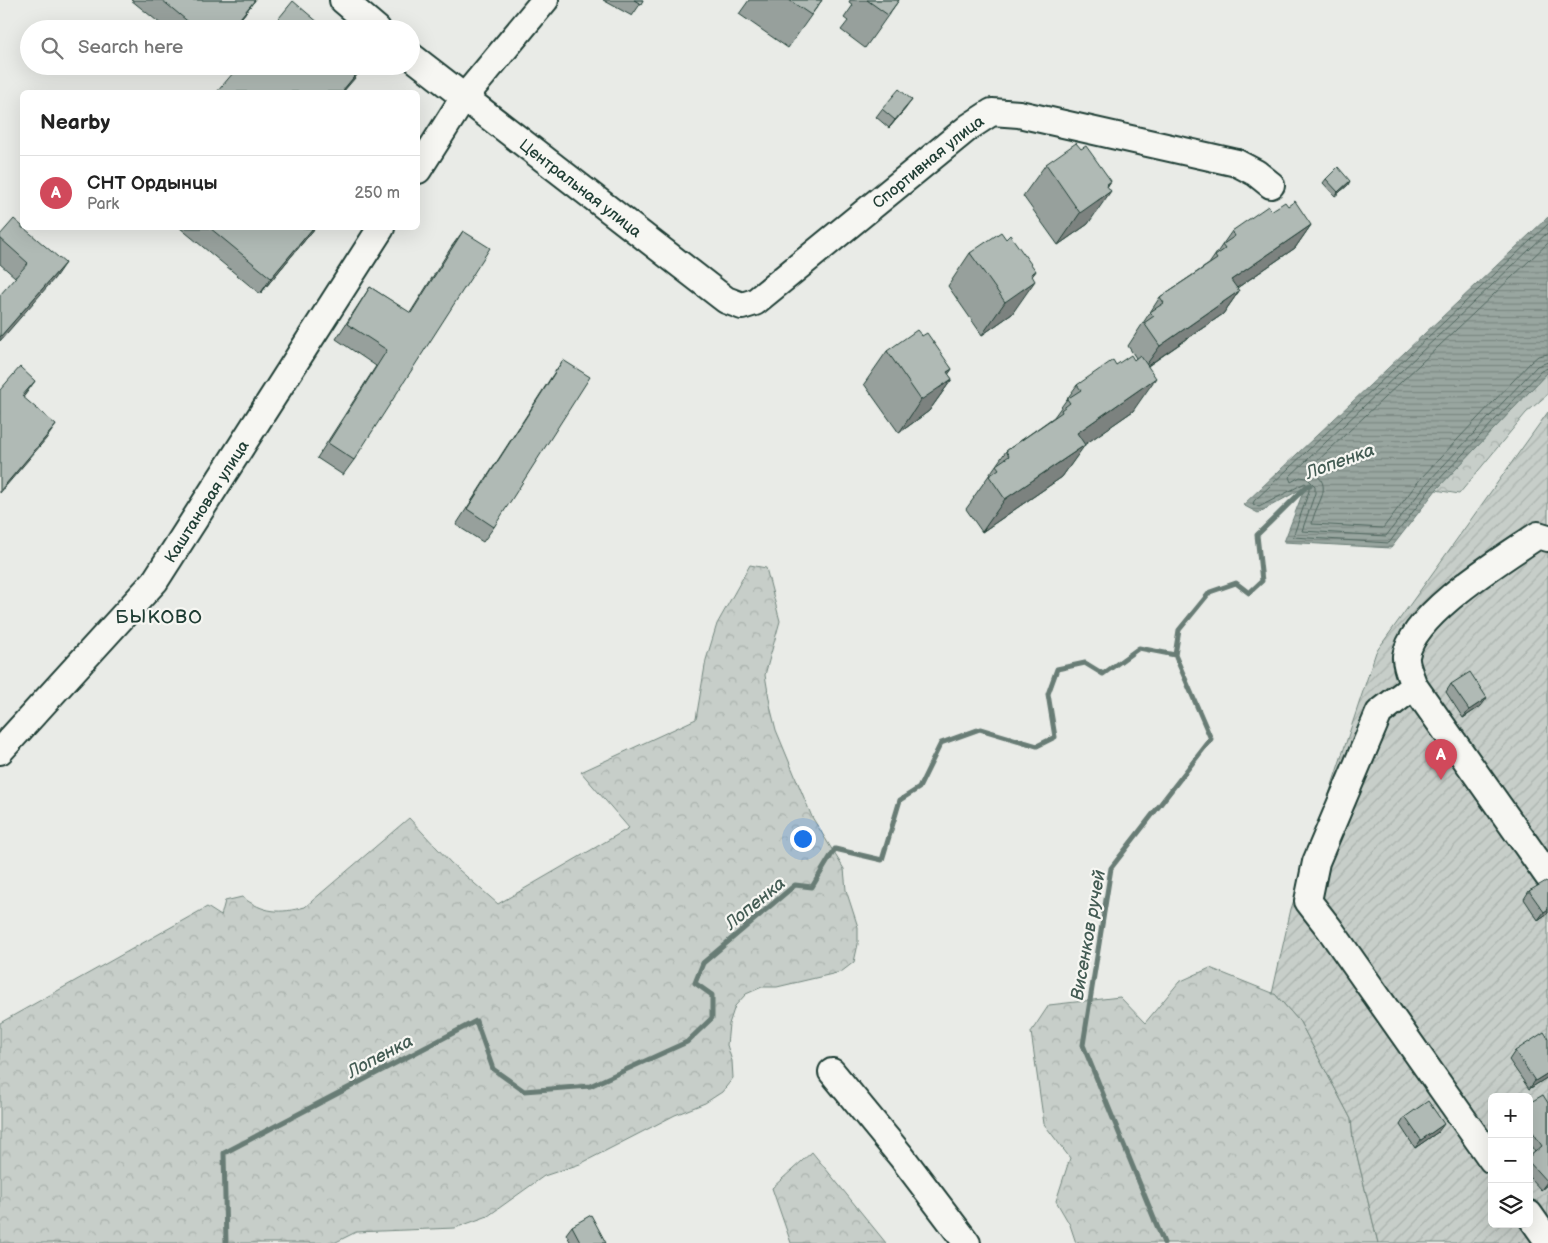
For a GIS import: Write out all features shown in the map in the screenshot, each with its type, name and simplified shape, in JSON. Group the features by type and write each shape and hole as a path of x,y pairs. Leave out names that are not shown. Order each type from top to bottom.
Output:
{"street":[{"path":"343,0 366,20"},
{"path":"420,167 463,99 544,0"},
{"name":"Центральная улица","path":"420,63 463,99 726,300 742,306 755,302"},
{"name":"Спортивная улица","path":"755,302 969,127 992,112 1019,114 1237,163 1256,172 1272,185"},
{"name":"Каштановая улица","path":"0,751 155,581 380,230"},
{"path":"1548,538 1538,535 1456,591 1416,634 1406,657 1414,686 1548,876"},
{"path":"1414,686 1379,713 1316,862 1308,901 1488,1154"},
{"path":"832,1072 901,1156 967,1243"},
{"path":"1533,1220 1548,1241"}],"green space":[{"path":"1548,372 1548,394 1526,413 1459,494 1436,490"},
{"path":"1548,412 1548,1243 1378,1243 1353,1139 1351,1119 1300,1022 1275,994 1272,994 1291,909 1376,652"},
{"path":"750,565 766,568 780,621 765,675 776,730 812,817 844,869 846,890 858,927 858,944 854,962 841,972 777,987 762,987 746,994 735,1006 729,1024 727,1045 732,1061 733,1078 722,1092 705,1103 675,1115 580,1164 544,1176 488,1216 455,1228 356,1232 334,1243 0,1243 0,1023 207,907 221,916 225,901 242,897 257,906 272,911 287,911 305,907 409,818 451,863 498,904 629,828 581,772 696,719 706,660 717,624"},
{"path":"1210,968 1275,994 1300,1022 1351,1119 1353,1139 1378,1243 1076,1243 1070,1225 1056,1201 1070,1158 1044,1124 1031,1032 1049,1005 1120,997 1145,1023 1179,982"},
{"path":"812,1152 886,1243 791,1243 772,1188"}],"water":[{"path":"1548,217 1548,372 1436,490 1391,548 1284,542 1305,487 1258,513 1243,505"}],"building":[{"path":"162,0 255,0 238,20 186,20"},
{"path":"634,0 643,0 641,4"},
{"path":"789,0 822,0 811,15"},
{"path":"867,0 899,0 888,15"},
{"path":"293,1 315,20 277,20"},
{"path":"231,75 356,75 343,90 219,90"},
{"path":"899,89 912,100 895,120 882,109"},
{"path":"1076,143 1081,149 1086,146 1111,181 1106,185 1111,191 1080,213 1046,164"},
{"path":"1338,167 1350,181 1338,192 1326,179"},
{"path":"1295,201 1311,225 1231,280 1239,291 1160,346 1144,323 1154,316 1150,312 1164,303 1160,297 1217,259 1215,256 1225,249 1222,245 1235,236 1232,231 1268,206 1271,211 1285,202 1288,206"},
{"path":"14,219 20,224 20,230 26,230 65,263 0,337 0,295 28,263 0,238 0,235"},
{"path":"212,230 311,230 271,278"},
{"path":"463,231 490,248 354,460 328,443 387,350 347,324 370,287 411,313"},
{"path":"1001,232 1006,239 1010,235 1036,271 1031,274 1035,281 1005,302 970,253"},
{"path":"917,330 922,336 927,333 952,369 947,372 952,379 921,400 887,351"},
{"path":"1131,355 1134,360 1140,355 1156,378 1077,433 1085,445 1005,499 989,476 999,469 996,465 1009,456 1006,451 1062,412 1061,410 1070,403 1067,399 1081,390 1077,385 1113,360 1116,365"},
{"path":"563,360 590,377 494,527 467,509"},
{"path":"20,367 35,381 22,396 56,425 0,491 0,390"},
{"path":"1470,672 1487,698 1469,710 1451,684"},
{"path":"1546,881 1548,883 1548,909 1544,912 1529,891"},
{"path":"1544,1032 1548,1038 1548,1073 1535,1081 1515,1051"},
{"path":"1543,1095 1548,1103 1547,1182 1533,1166 1533,1154 1542,1146 1533,1132 1533,1101"},
{"path":"1428,1101 1444,1124 1421,1140 1405,1117"},
{"path":"591,1215 606,1243 581,1243 572,1226"}],"waterway":[{"name":"Лопенка","path":"226,1243 224,1153 476,1021 493,1069 524,1091 590,1086 687,1042 712,1018 712,995 695,983 703,963 795,885 812,887 835,849 882,860 900,800 919,788 941,743 980,729 1037,746 1055,737 1048,694 1057,669 1085,663 1103,674 1139,648 1175,655 1179,630 1210,592 1236,583 1249,593 1262,581 1257,535 1310,485"},
{"name":"Висенков ручей","path":"1164,1243 1083,1045 1111,868 1211,739 1175,655"}],"place":[{"name":"СНТ Ордынцы","path":"1441,780"}],"district":[{"name":"БЫКОВО","path":"159,616"}]}
